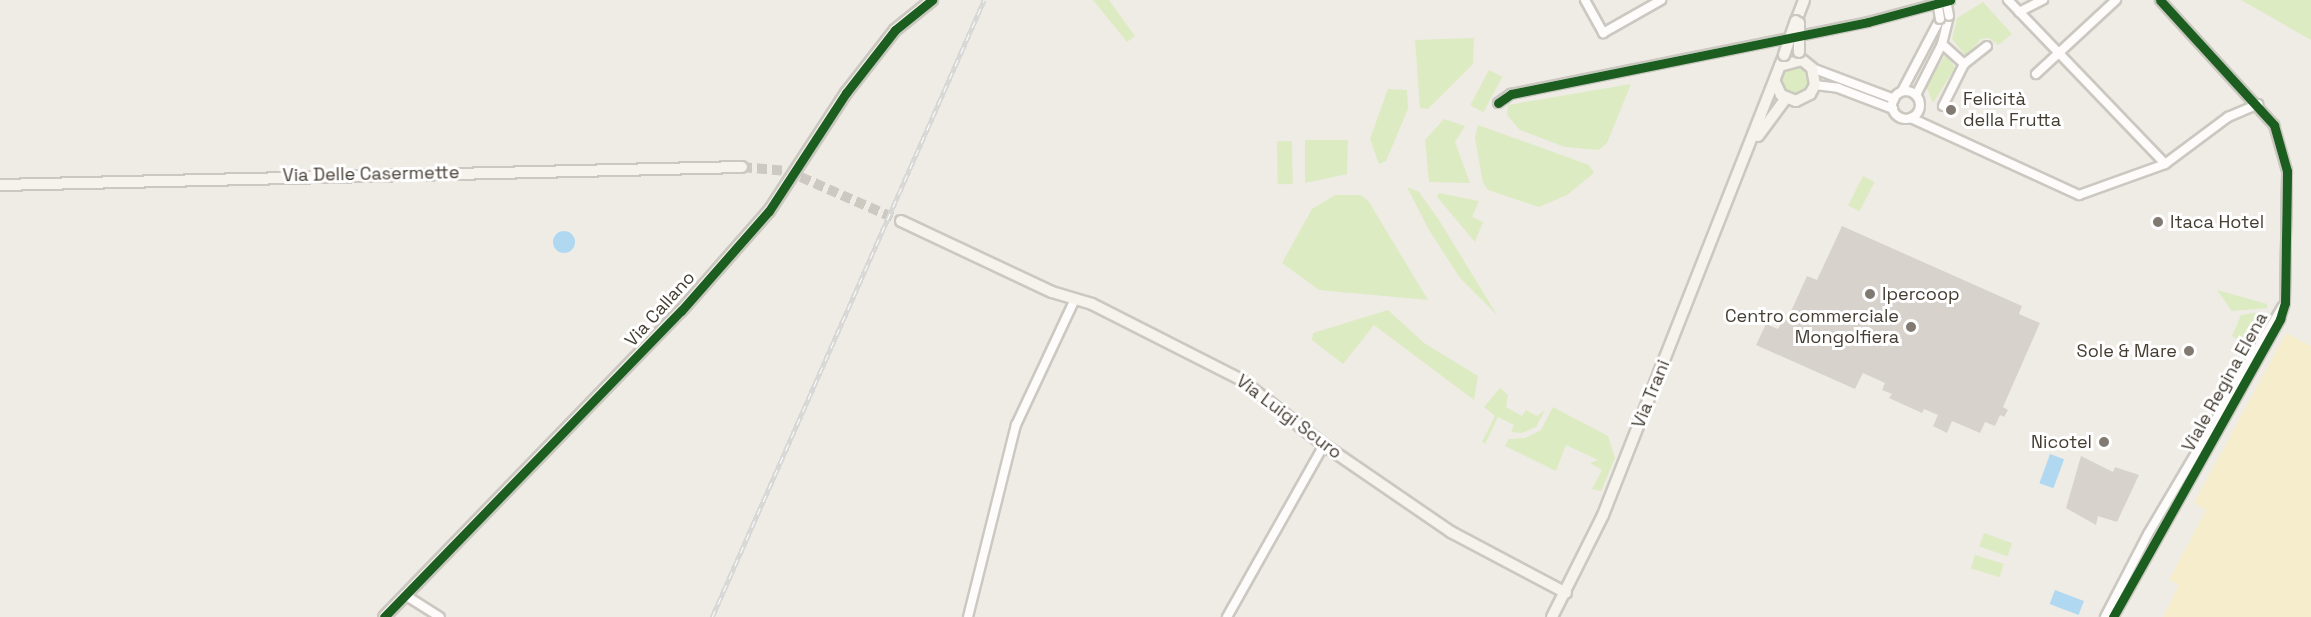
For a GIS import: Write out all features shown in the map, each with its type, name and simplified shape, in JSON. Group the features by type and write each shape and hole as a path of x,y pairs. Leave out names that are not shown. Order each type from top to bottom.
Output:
{"main road":[{"name":"Via Callano","path":"384,617 681,311 769,211 846,93 896,30 932,0"},
{"name":"Via Trani","path":"1552,617 1603,515 1775,82 1800,13"},
{"name":"Via Trani","path":"1800,13 1800,56"},
{"path":"1775,82 1786,98 1806,98 1815,85 1812,68 1800,56 1780,66"},
{"name":"Via Trani","path":"1740,167 1786,98"},
{"name":"Via Delle Casermette","path":"0,185 742,167"},
{"name":"Via Luigi Scuro","path":"901,221 1075,299 1240,379 1324,445 1451,532 1566,593"}],"street":[{"path":"1585,0 1603,33 1661,0"},
{"path":"1893,110 1893,99 1902,91 1940,19 1937,0"},
{"path":"1498,103 1511,94 1868,22 1948,0 1949,16 1942,44 1916,95 1920,108 1911,118"},
{"path":"2007,0 2165,164"},
{"path":"2019,12 2043,0"},
{"path":"2036,74 2116,0"},
{"name":"Viale Regina Elena","path":"2105,617 2280,320 2285,303 2287,171 2274,125 2258,104 2160,0"},
{"path":"1942,44 1964,64"},
{"path":"1943,106 1964,64 1987,46"},
{"path":"1812,68 1893,99"},
{"path":"1815,85 1838,88 1893,110 1902,118 1911,118 2079,195 2165,164 2228,117 2258,104"},
{"path":"1902,91 1916,95"},
{"path":"968,617 1016,425 1075,299"},
{"path":"1227,617 1324,445"},
{"name":"Viale Regina Elena","path":"2113,617 2122,590"},
{"path":"405,595 440,617"}],"green space":[{"path":"1093,0 1109,0 1135,36 1127,42"},
{"path":"2241,0 2311,0 2311,40"},
{"path":"1983,2 2012,34 1998,45 1989,38 1981,39 1966,56 1952,39 1957,18"},
{"path":"1474,38 1473,64 1428,109 1420,108 1415,40"},
{"path":"1946,54 1955,68 1933,103 1926,86"},
{"path":"1796,66 1806,70 1810,80 1806,90 1796,94 1786,90 1782,80 1786,70"},
{"path":"1489,70 1502,77 1483,112 1470,105"},
{"path":"1631,84 1607,143 1599,150 1565,147 1520,130 1507,115 1508,105"},
{"path":"1388,89 1407,90 1408,109 1386,161 1379,164 1370,139"},
{"path":"1444,119 1465,126 1455,142 1470,183 1429,182 1425,140"},
{"path":"1478,125 1589,165 1594,173 1567,195 1539,207 1488,190 1483,183 1475,138"},
{"path":"1305,140 1348,140 1347,174 1305,183"},
{"path":"1277,141 1292,141 1293,184 1278,184"},
{"path":"1863,176 1875,182 1860,211 1848,205"},
{"path":"1407,187 1419,192 1439,220 1497,315 1460,278 1429,230"},
{"path":"1439,193 1479,201 1472,217 1483,222 1475,242 1437,197"},
{"path":"1335,195 1361,195 1369,202 1428,300 1319,290 1282,263 1312,209"},
{"path":"2217,290 2267,304 2267,308 2232,311"},
{"path":"1388,310 1424,343 1478,376 1474,400 1374,325 1343,364 1312,340 1313,333"},
{"path":"2261,312 2243,343 2232,336 2241,315"},
{"path":"1500,388 1508,395 1506,407 1522,416 1526,410 1537,416 1545,410 1536,427 1522,433 1511,432 1514,425 1498,417 1485,444 1482,442 1495,416 1484,407"},
{"path":"1553,407 1608,436 1615,458 1601,491 1592,489 1602,470 1590,463 1598,460 1566,445 1556,471 1505,446 1509,439 1525,438 1541,430"},
{"path":"1984,533 2012,543 2007,556 1979,546"},
{"path":"1975,555 2004,564 2000,577 1971,568"}],"sand":[{"path":"2286,333 2311,346 2311,617 2163,617 2179,585 2169,580 2206,510 2194,503"}],"water":[{"path":"564,231 572,234 575,242 572,250 564,253 556,250 553,242 556,234"},
{"path":"2050,454 2064,459 2053,488 2039,483"},
{"path":"2055,590 2084,601 2079,615 2050,604"}],"building":[{"name":"Centro commerciale Mongolfiera","path":"1842,226 2022,306 2019,314 2040,323 2003,407 2008,410 2004,417 2000,415 1995,426 1985,422 1980,433 1952,421 1947,433 1933,426 1938,415 1924,409 1922,413 1889,398 1892,394 1882,390 1885,383 1863,373 1855,389 1756,345 1766,324 1778,329 1784,318 1787,320 1807,276 1817,280"},
{"path":"2081,456 2113,472 2115,467 2139,475 2117,522 2098,516 2096,525 2066,508"}],"tunnel":[{"path":"742,167 787,171 901,221"}],"railway":[{"path":"712,617 984,0"}],"cycle path":[{"path":"384,617 681,311 769,211 846,93 895,30 932,0"},
{"path":"1498,103 1511,94 1868,22 1950,0"},
{"path":"2113,617 2280,319 2285,303 2287,171 2274,125 2160,0"}],"place":[{"name":"Felicità della Frutta","path":"1951,110"},
{"name":"Itaca Hotel","path":"2158,222"},
{"name":"Ipercoop","path":"1870,294"},
{"name":"Centro commerciale Mongolfiera","path":"1911,327"},
{"name":"Sole & Mare","path":"2189,351"},
{"name":"Nicotel","path":"2104,442"}]}
